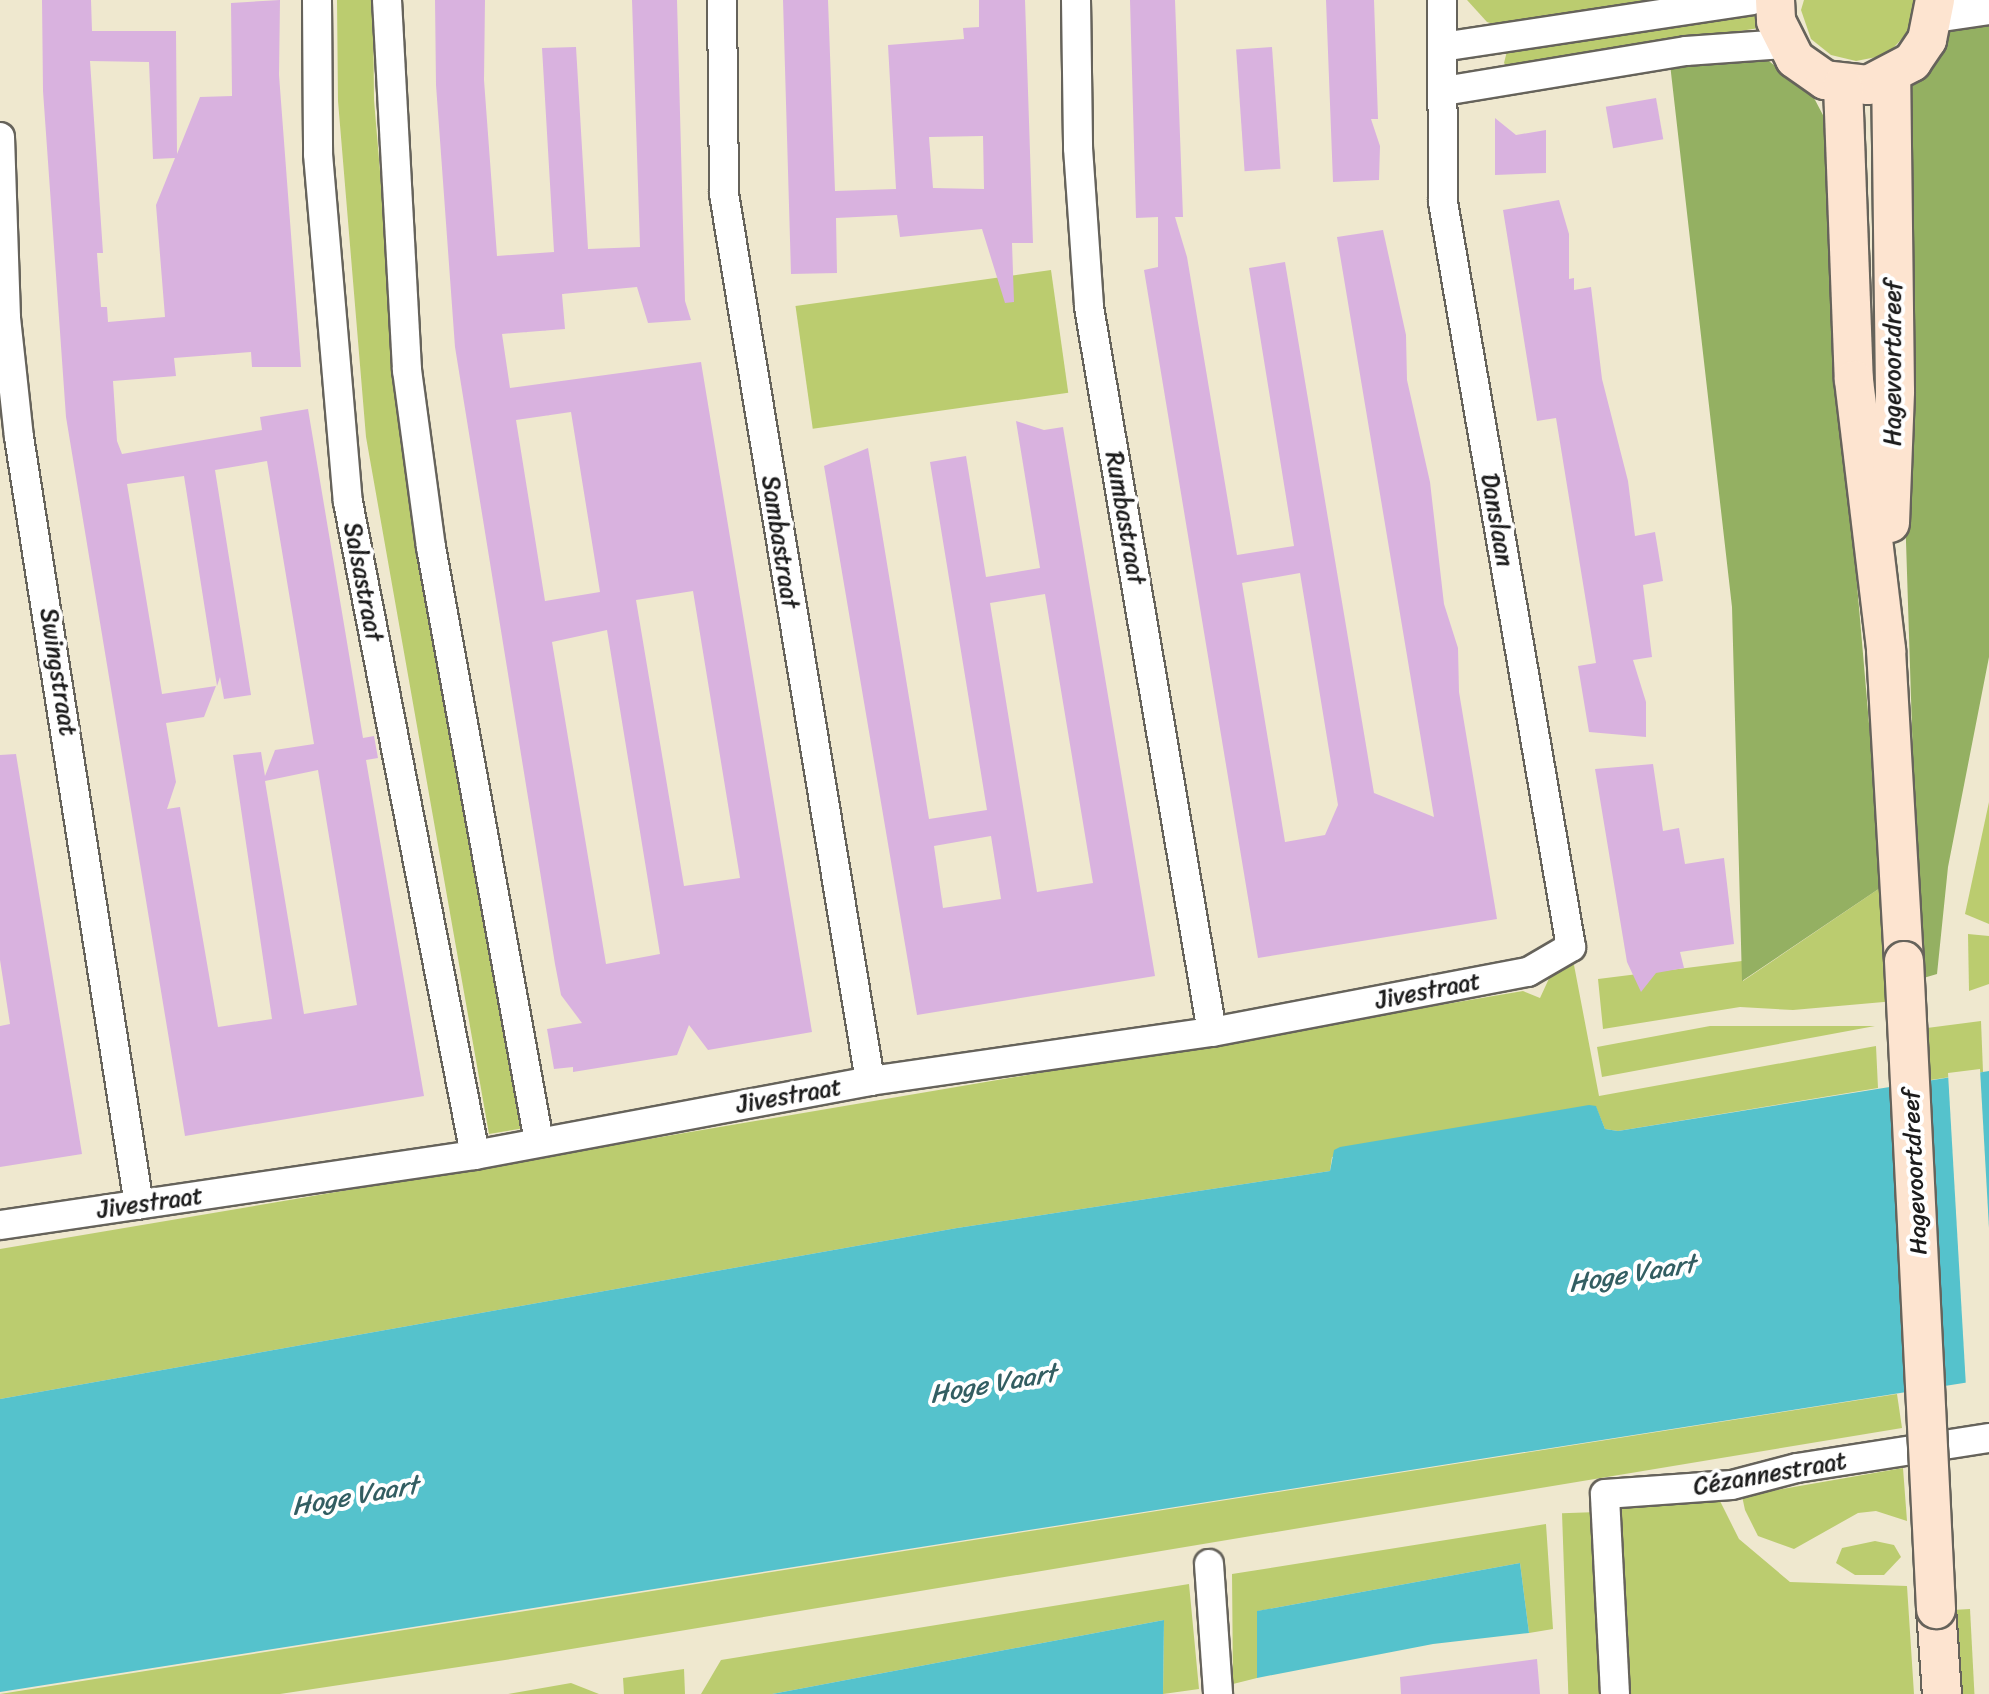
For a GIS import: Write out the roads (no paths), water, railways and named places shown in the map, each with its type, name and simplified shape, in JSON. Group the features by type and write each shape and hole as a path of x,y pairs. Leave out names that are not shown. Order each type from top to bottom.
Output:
{"main road":[{"path":"1775,0 1784,44 1809,71 1843,85 1868,85 1891,77 1912,62 1927,40 1935,8"},
{"name":"Hagevoortdreef","path":"1886,650 1895,391 1891,77"},
{"name":"Hagevoortdreef","path":"1843,85 1854,380 1886,650 1942,1694"}],"street":[{"name":"Salsastraat","path":"317,0 318,154 348,502 475,1155"},
{"path":"387,0 387,62 407,370 431,547 539,1142"},
{"name":"Sambastraat","path":"722,0 724,194 870,1081"},
{"name":"Rumbastraat","path":"1076,0 1078,148 1089,307 1212,1032"},
{"name":"Danslaan","path":"1442,0 1443,202 1571,947"},
{"path":"1442,47 1752,0"},
{"path":"1935,8 1989,7"},
{"path":"1444,91 1686,51 1784,44"},
{"name":"Swingstraat","path":"0,137 6,318 19,437 139,1205"},
{"name":"Jivestraat","path":"0,1225 475,1155 870,1081 1212,1032 1528,972 1571,947"},
{"name":"Cézannestraat","path":"1615,1694 1605,1494 1732,1485 1797,1468 1989,1438"},
{"path":"1209,1564 1218,1694"}],"water":[{"name":"Hoge Vaart","path":"1989,1071 1989,1379 0,1692 0,1399 957,1228 1330,1171 1334,1150 1340,1147 1589,1105 1596,1106 1605,1129 1618,1131"},
{"path":"1520,1563 1529,1633 1433,1644 1257,1678 1257,1611"},
{"path":"1164,1620 1163,1694 772,1694"}]}
